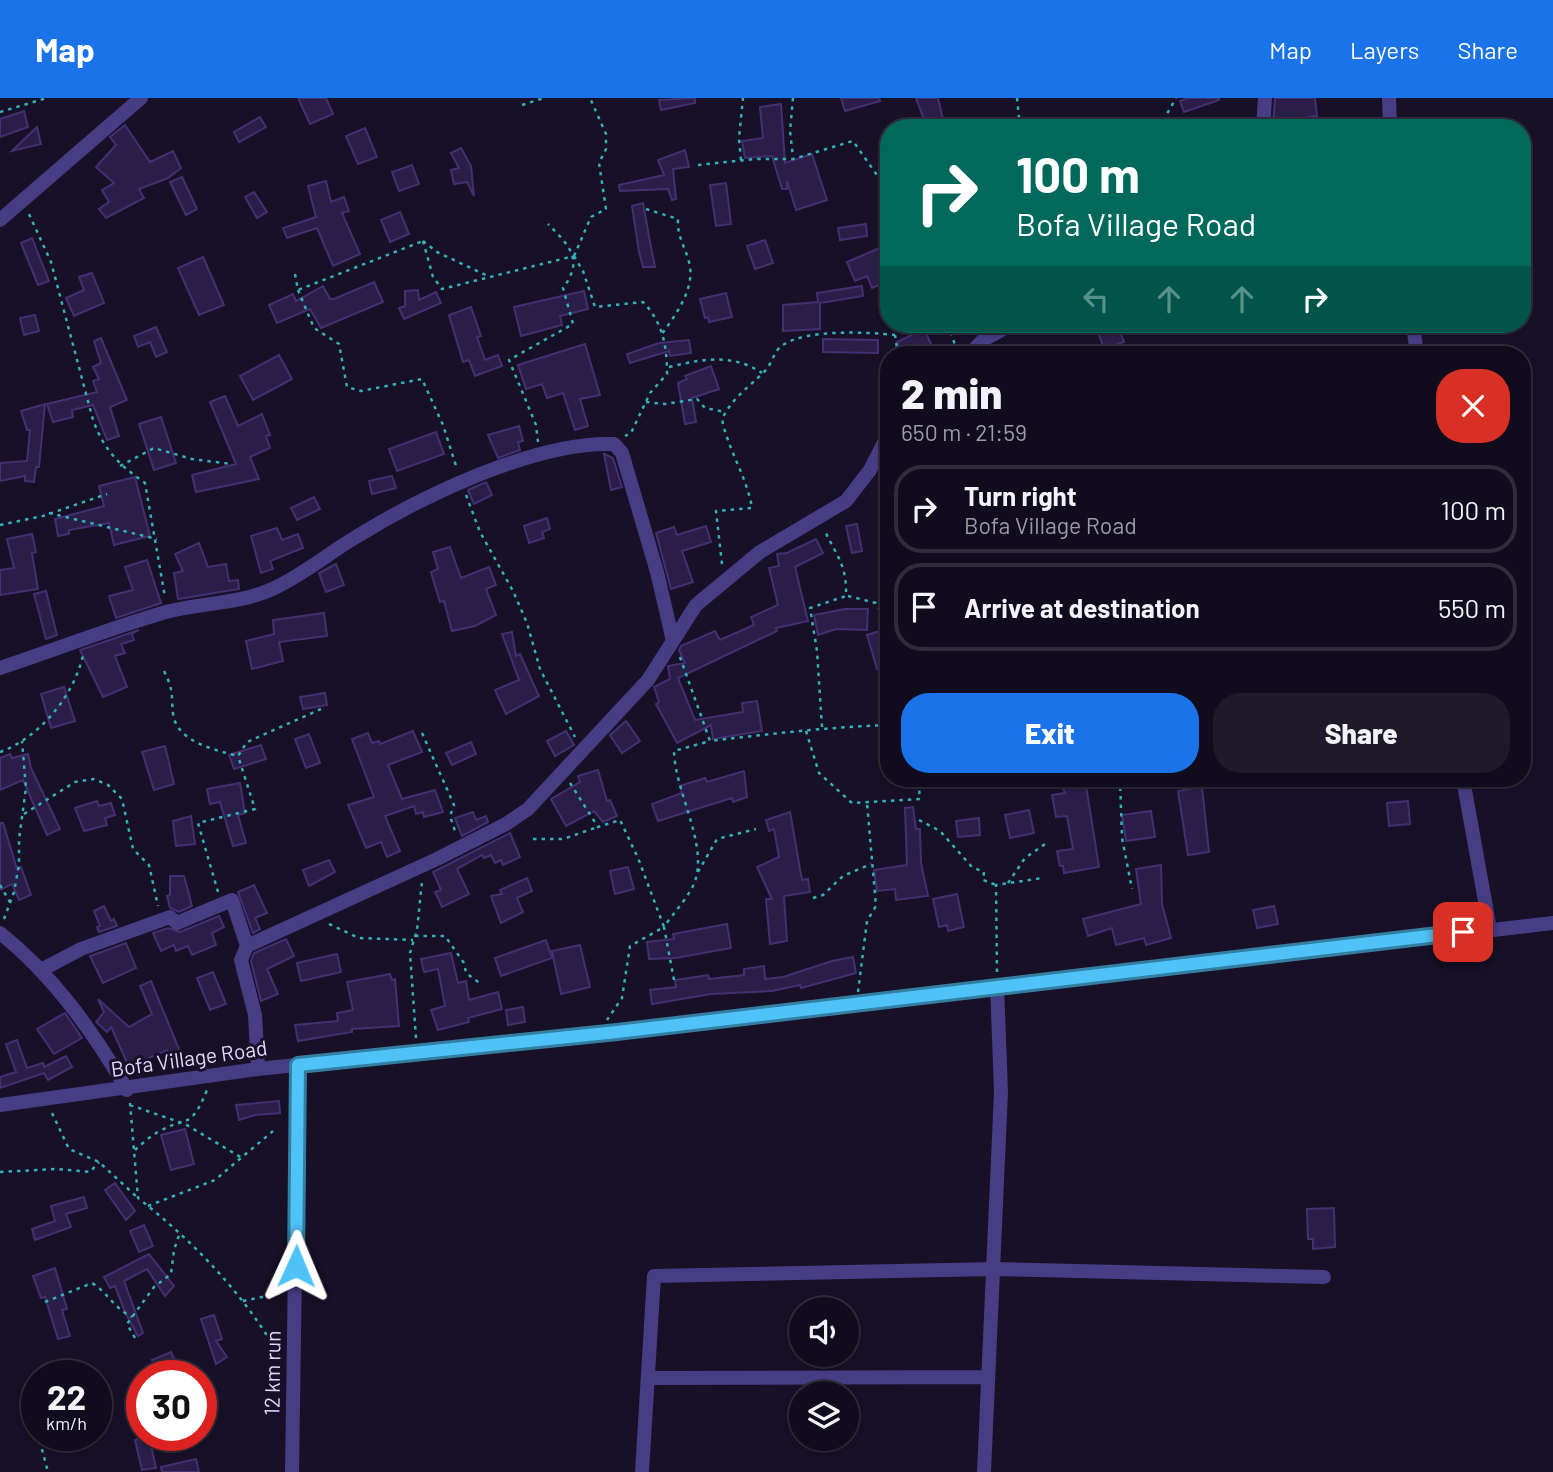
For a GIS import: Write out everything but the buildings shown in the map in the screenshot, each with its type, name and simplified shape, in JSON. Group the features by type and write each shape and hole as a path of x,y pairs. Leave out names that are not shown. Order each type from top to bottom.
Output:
{"street":[{"path":"0,220 141,98"},
{"path":"1264,119 1265,98"},
{"path":"1389,98 1390,119"},
{"path":"977,346 996,333"},
{"path":"0,668 167,612 268,591 315,566 382,522 461,483 540,455 606,443 614,444 622,453 657,572 673,641"},
{"path":"247,946 461,847 528,809 584,752 648,680 696,605 760,552 820,519 852,494 880,448"},
{"path":"1464,787 1490,929"},
{"path":"43,970 80,949 170,917 177,923 232,900 247,946 241,960 255,1015 258,1069"},
{"name":"Bofa Village Road","path":"0,1105 127,1090 258,1069 597,1034 1553,923"},
{"path":"0,930 43,970 104,1050 127,1090"},
{"path":"984,1472 1001,1092 998,986"},
{"name":"12 km run","path":"292,1472 298,1065"},
{"path":"642,1472 654,1276 994,1269 1324,1277"},
{"path":"648,1378 988,1377"}],"path":[{"path":"0,112 47,98"},
{"path":"522,105 544,98"},
{"path":"540,455 536,425 509,360 573,324 563,288 574,274 574,256 591,217 606,209 599,163 607,149 606,134 590,98"},
{"path":"741,161 739,138 743,98"},
{"path":"793,98 790,131 793,159"},
{"path":"1017,98 1019,119"},
{"path":"1164,119 1176,98"},
{"path":"698,165 793,159 853,141 879,181 880,187"},
{"path":"23,201 51,261 93,420 102,444 120,466 145,484 157,539 167,612"},
{"path":"646,209 678,219 678,235 691,273 680,306 662,334"},
{"path":"548,224 583,271 595,307 643,302 655,315 666,342 667,374 650,393 631,433 606,443"},
{"path":"423,241 433,277 442,289 574,256"},
{"path":"423,241 437,252 491,277"},
{"path":"298,290 351,272 423,241"},
{"path":"295,274 298,290 314,328 339,344 347,387 361,390 422,379 443,425 480,532 497,559 527,623 540,669 584,752"},
{"path":"722,582 722,546 716,510 752,508 749,491 724,432 722,419 737,393 762,373 780,346 789,341 833,334 895,335 897,346"},
{"path":"667,368 701,359 744,361 762,373"},
{"path":"646,402 665,404 697,399 705,408 725,412"},
{"path":"120,466 155,448 192,458 231,464"},
{"path":"0,525 49,513 107,494"},
{"path":"49,513 157,539"},
{"path":"820,519 844,562 846,596"},
{"path":"822,727 817,651 810,608 846,596 876,603 880,610"},
{"path":"0,752 22,741 51,718 82,662 87,639"},
{"path":"673,641 710,741"},
{"path":"164,671 173,691 176,725 185,736 238,756"},
{"path":"238,756 247,742 320,709"},
{"path":"696,875 698,859 674,772 674,751 710,741 822,727 880,725"},
{"path":"806,731 819,773 852,803 920,799 919,787"},
{"path":"422,733 454,805 450,816 461,847"},
{"path":"0,930 11,904 19,865 19,839 26,788 22,741"},
{"path":"221,905 198,823 255,809 238,756"},
{"path":"563,772 598,827"},
{"path":"24,814 75,782 94,779 108,785 122,799 132,849 149,866 161,920"},
{"path":"1120,787 1122,838 1132,889"},
{"path":"857,1003 867,922 876,906 867,803"},
{"path":"533,839 563,839 620,820 638,858 664,927 674,980"},
{"path":"919,820 940,831 972,867 984,872 984,880 996,885 1042,878"},
{"path":"597,1034 622,999 630,946 664,927 717,839 756,829"},
{"path":"1008,883 1025,858 1048,842"},
{"path":"813,898 823,895 843,876 871,864"},
{"path":"416,1052 410,953 423,865"},
{"path":"0,885 11,904"},
{"path":"996,885 998,986"},
{"path":"318,914 333,927 359,938 445,936 464,963 466,973 481,984"},
{"path":"135,1150 158,1131 185,1124 200,1106 216,1075"},
{"path":"127,1090 138,1198"},
{"path":"45,1098 69,1149 99,1162 180,1232 259,1319 294,1380"},
{"path":"130,1105 155,1111 185,1124 242,1158"},
{"path":"148,1206 215,1180 273,1131"},
{"path":"0,1172 56,1169 90,1172 99,1162"},
{"path":"135,1338 127,1324 154,1287 171,1274 180,1232"},
{"path":"45,1302 92,1283 102,1289 122,1313 132,1317"},
{"path":"243,1301 296,1292"},
{"path":"42,1451 48,1472"}],"route":[{"path":"296,1266 298,1065 617,1032 1463,932"}]}
